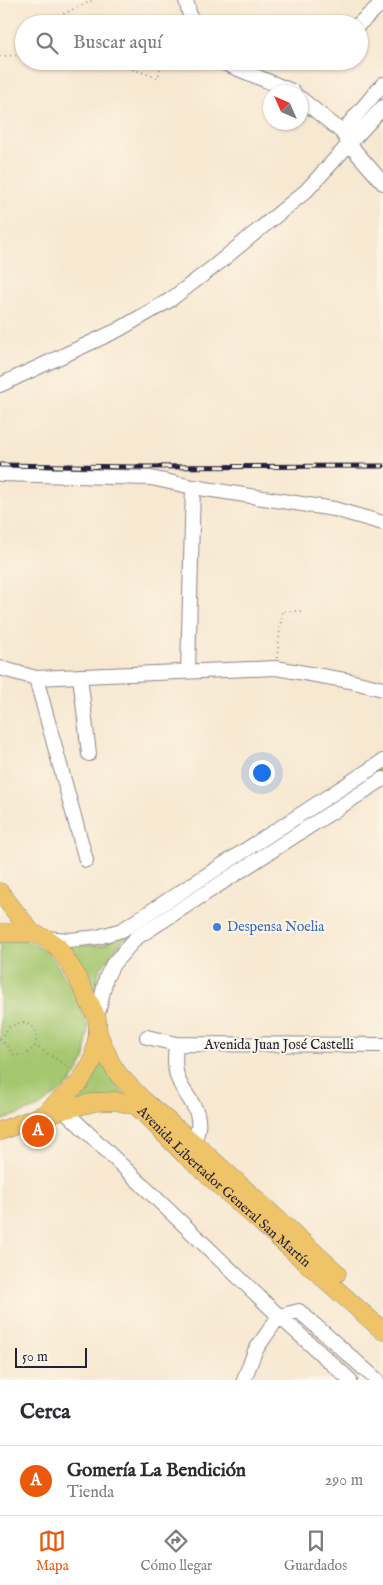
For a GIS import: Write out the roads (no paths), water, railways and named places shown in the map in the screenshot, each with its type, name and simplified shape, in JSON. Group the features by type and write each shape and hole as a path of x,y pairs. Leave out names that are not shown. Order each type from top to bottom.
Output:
{"main road":[{"name":"Avenida Libertador General San Martín","path":"0,892 38,935 58,948 75,973 111,1063 119,1075 189,1148 383,1331"},
{"path":"0,933 38,935"},
{"path":"43,1115 79,1083 93,1061 97,1025"},
{"name":"Avenida Libertador General San Martín","path":"0,1130 43,1115 95,1102 116,1101 138,1106 383,1315"}],"street":[{"path":"186,0 190,15"},
{"path":"368,16 383,2"},
{"path":"240,70 277,85"},
{"path":"342,132 383,84"},
{"path":"308,104 342,132 349,144 383,183"},
{"path":"0,385 118,330 170,300 306,191 383,107"},
{"path":"0,474 151,478 193,487 334,509 383,523"},
{"path":"188,671 193,487"},
{"path":"0,668 36,678 276,668 383,689"},
{"path":"80,676 89,754"},
{"path":"36,678 86,860"},
{"path":"38,935 70,940 98,937 122,930 383,761"},
{"path":"97,1025 106,978 113,964 136,938 383,779"},
{"name":"Avenida Juan José Castelli","path":"147,1037 176,1044 383,1045"},
{"path":"176,1044 175,1062 177,1076 197,1111 199,1124 189,1148"},
{"path":"65,1110 348,1380"},
{"path":"244,1380 256,1351 279,1316 300,1311 377,1380"}],"railway":[{"path":"0,465 136,467 383,466"}],"place":[{"name":"Despensa Noelia","path":"217,927"},
{"name":"Gomería La Bendición","path":"38,1131"}]}
